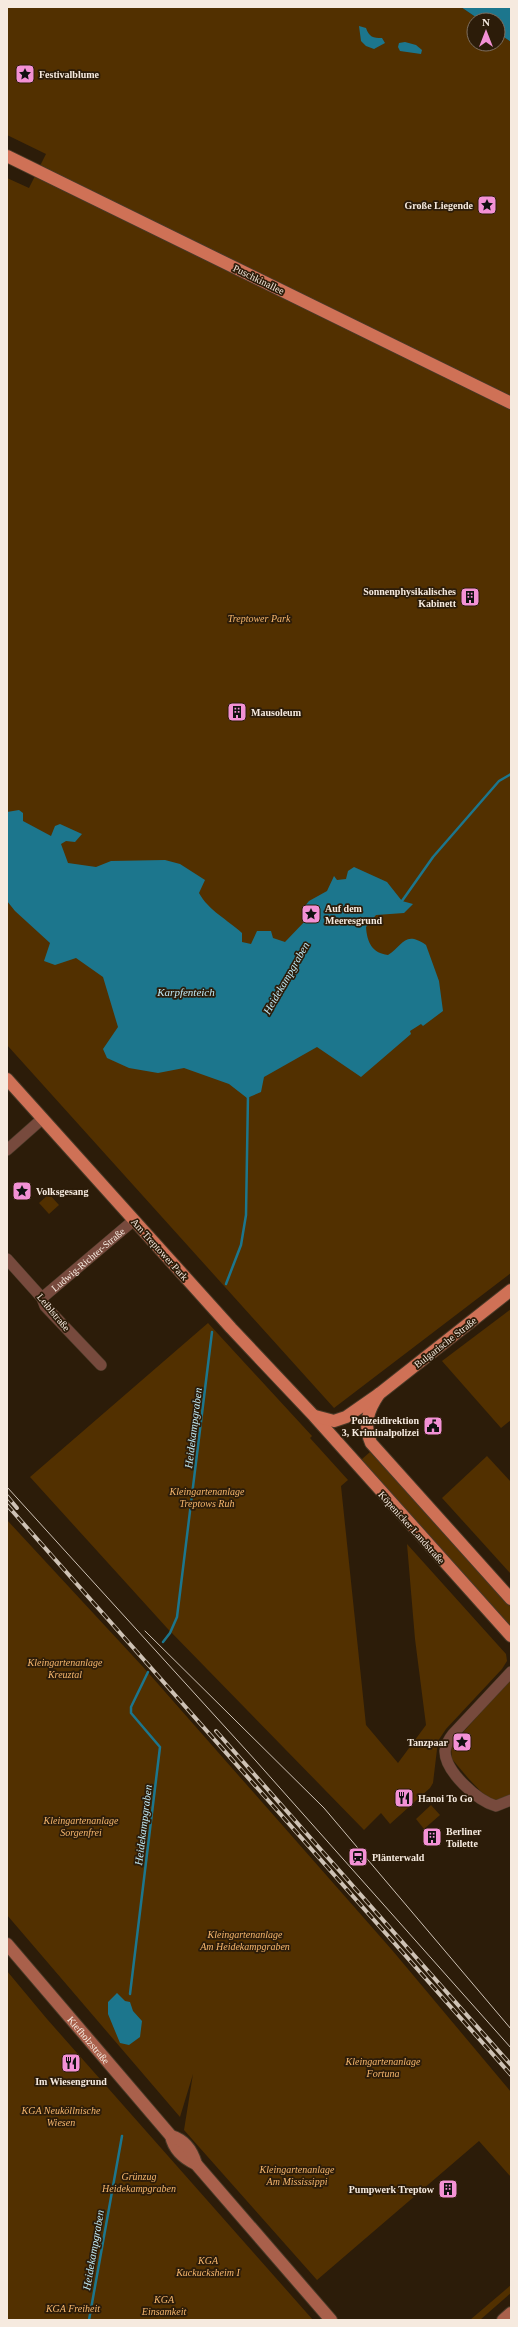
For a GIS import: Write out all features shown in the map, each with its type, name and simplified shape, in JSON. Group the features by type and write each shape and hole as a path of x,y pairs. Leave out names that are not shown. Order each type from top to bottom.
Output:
{"main road":[{"name":"Puschkinallee","path":"7,156 511,403"},
{"name":"Am Treptower Park","path":"7,1080 314,1416"},
{"name":"Bulgarische Straße","path":"314,1416 328,1420 342,1419 379,1394 511,1290"},
{"name":"Bulgarische Straße","path":"379,1394 368,1418 367,1428 371,1443 511,1599"},
{"name":"Köpenicker Landstraße","path":"314,1416 511,1636"}],"street":[{"path":"7,1150 42,1119"},
{"name":"Ludwig-Richter-Straße","path":"42,1298 134,1220"},
{"name":"Leiblstraße","path":"7,1259 42,1298 45,1306 101,1365"},
{"path":"511,1672 453,1734 448,1741 445,1752 455,1774 478,1798 496,1806 511,1800"},
{"name":"Kiefholzstraße","path":"7,1944 171,2136 176,2148 184,2159 196,2164 331,2320"},
{"path":"503,2320 511,2314"}],"green space":[{"name":"Treptower Park","path":"7,7 461,7 468,12 466,12 466,52 506,52 506,39 511,42 511,1273 334,1408 7,1045 7,178 29,188 46,154 7,135"},
{"path":"49,1194 59,1205 49,1214 39,1203"},
{"path":"511,1309 511,1420 501,1428 442,1361"},
{"name":"Kleingartenanlage Treptows Ruh","path":"208,1323 312,1436 310,1438 348,1480 341,1486 366,1725 398,1763 426,1725 415,1639 407,1544 506,1654 507,1661 502,1669 446,1729 438,1741 433,1783 430,1788 390,1824 381,1813 364,1830 167,1628 30,1477"},
{"path":"370,1452 511,1607 511,1628 361,1460"},
{"path":"487,1456 511,1482 511,1574 442,1498"},
{"path":"7,1520 144,1668 392,1950 511,2092 511,2177 479,2141 317,2280 184,2130 193,2074 180,2117 7,1915"},
{"path":"511,1678 511,1794 499,1801 487,1798 468,1778 452,1759 451,1746"},
{"path":"431,1805 440,1815 424,1829 416,1819"},
{"path":"7,1971 47,2019 313,2320 7,2320"},
{"path":"511,2285 511,2293 480,2320 470,2320"}],"water":[{"path":"461,7 511,7 511,42 506,39 506,12 468,12"},
{"path":"359,26 366,28 368,33 372,36 382,38 385,43 374,49 366,46 361,41"},
{"path":"405,42 416,45 422,50 421,54 400,51 398,47 399,43"},
{"name":"Karpfenteich","path":"19,810 23,813 23,821 51,836 55,826 60,824 82,834 75,842 66,841 61,844 68,863 96,867 111,861 165,860 180,864 205,880 199,893 203,899 213,910 242,933 242,942 251,944 257,931 271,931 273,938 285,942 307,919 304,914 304,907 309,901 327,891 334,876 337,880 346,879 348,871 354,867 387,882 402,901 413,904 404,913 376,915 366,927 369,942 378,952 388,955 408,939 419,941 426,945 439,981 443,1011 423,1026 421,1024 410,1031 411,1034 361,1077 317,1047 264,1077 261,1092 247,1098 229,1084 184,1068 158,1073 129,1068 107,1058 103,1049 118,1027 103,977 76,958 55,965 44,961 50,943 15,911 7,901 7,812"},
{"path":"117,1993 125,2001 130,2002 133,2011 142,2021 140,2037 129,2045 120,2043 108,2014 108,2002"}],"waterway":[{"name":"Heidekampgraben","path":"399,901 402,901 433,857 499,781 511,774"},
{"name":"Heidekampgraben","path":"226,1284 241,1245 246,1215 248,1095"},
{"name":"Heidekampgraben","path":"163,1642 170,1633 177,1617 212,1332"},
{"name":"Heidekampgraben","path":"130,1994 160,1747 131,1713 131,1707 148,1672"},
{"name":"Heidekampgraben","path":"89,2320 122,2136"}],"tram line":[{"path":"7,1487 256,1761 511,2048"},
{"path":"145,1631 324,1808 511,2029"}],"railway":[{"path":"7,1496 17,1508"},
{"path":"7,1505 511,2075"},
{"path":"216,1731 511,2065"}],"place":[{"name":"Festivalblume","path":"25,74"},
{"name":"Große Liegende","path":"487,205"},
{"name":"Sonnenphysikalisches Kabinett","path":"470,597"},
{"name":"Mausoleum","path":"237,712"},
{"name":"Auf dem Meeresgrund","path":"311,914"},
{"name":"Volksgesang","path":"22,1191"},
{"name":"Polizeidirektion 3, Kriminalpolizei","path":"433,1426"},
{"name":"Tanzpaar","path":"462,1742"},
{"name":"Hanoi To Go","path":"404,1798"},
{"name":"Berliner Toilette","path":"432,1837"},
{"name":"Plänterwald","path":"358,1857"},
{"name":"Im Wiesengrund","path":"71,2063"},
{"name":"Pumpwerk Treptow","path":"448,2189"}],"park label":[{"name":"Kleingartenanlage Kreuztal","path":"65,1668"},
{"name":"Kleingartenanlage Sorgenfrei","path":"81,1826"},
{"name":"Kleingartenanlage Am Heidekampgraben","path":"245,1940"},
{"name":"Kleingartenanlage Fortuna","path":"383,2066"},
{"name":"KGA Neuköllnische Wiesen","path":"61,2116"},
{"name":"Kleingartenanlage Am Mississippi","path":"297,2174"},
{"name":"Grünzug Heidekampgraben","path":"139,2182"},
{"name":"KGA Kuckucksheim I","path":"208,2266"},
{"name":"KGA Einsamkeit","path":"164,2304"},
{"name":"KGA Freiheit","path":"73,2308"}]}
